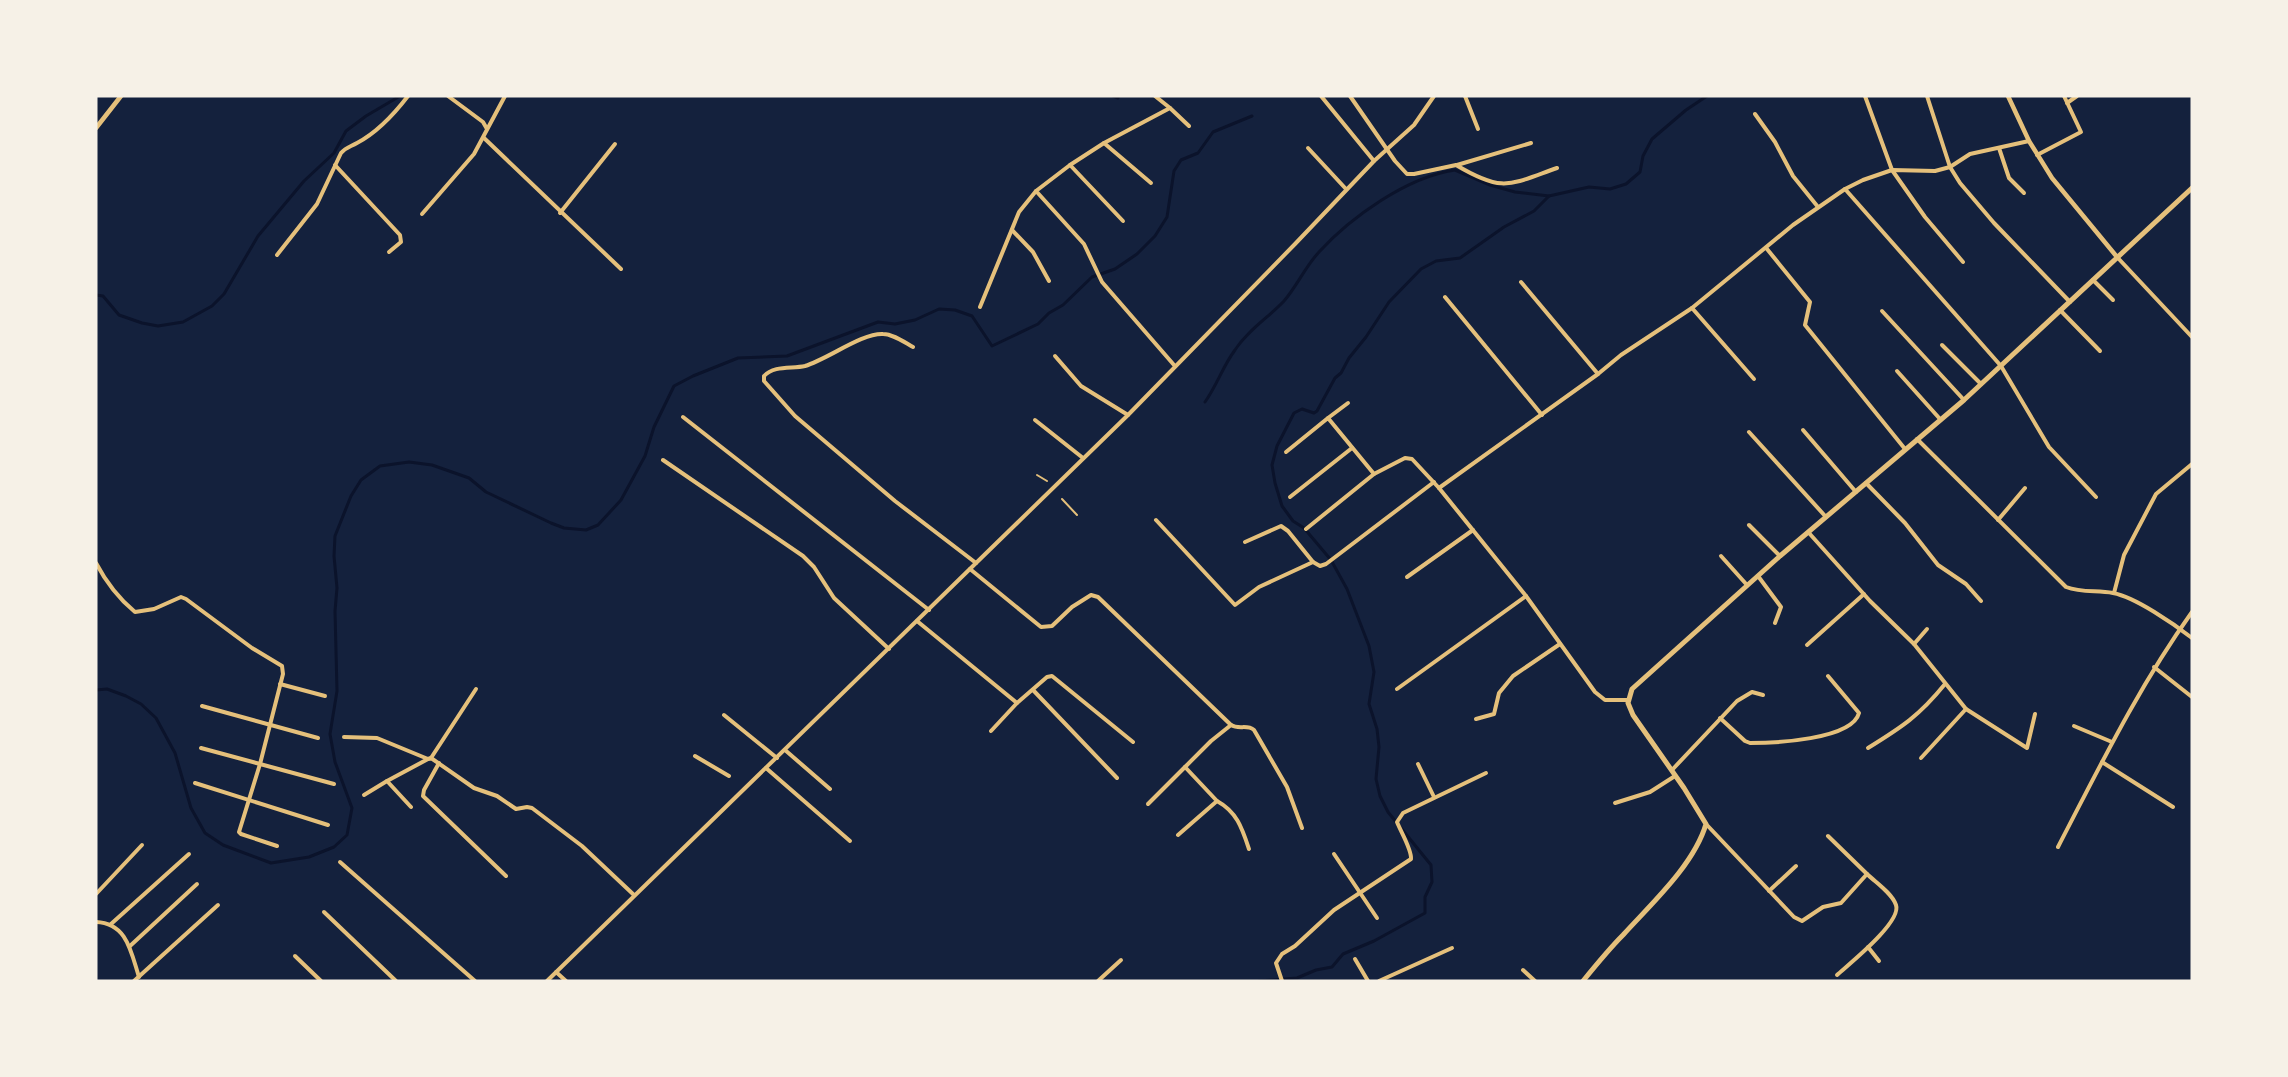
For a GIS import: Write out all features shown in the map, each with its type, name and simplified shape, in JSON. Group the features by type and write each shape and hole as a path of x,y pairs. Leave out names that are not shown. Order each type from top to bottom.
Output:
{"main road":[{"path":"1583,981 1620,937 1658,900 1690,855 1706,824 1633,715 1628,700 1632,689 1779,556 1964,400 2192,188"}],"street":[{"path":"96,128 121,96"},
{"path":"277,255 316,204 347,146 357,143 387,120 408,96"},
{"path":"448,96 483,122 488,129"},
{"path":"422,214 474,154 505,96"},
{"path":"1155,96 1189,126"},
{"path":"1321,96 1374,161"},
{"path":"1350,96 1395,161 1407,174 1456,165 1531,143"},
{"path":"548,981 1128,415 1174,365 1296,244 1346,189 1414,125 1434,96"},
{"path":"1465,96 1478,129"},
{"path":"1865,96 1892,170 1925,217 1963,262"},
{"path":"1927,96 1950,166 1974,201 2070,302"},
{"path":"2008,96 2037,155 2066,197 2117,257 2192,337"},
{"path":"2037,155 2081,132 2064,96"},
{"path":"2067,103 2077,96"},
{"path":"980,307 1023,204 1070,165 1104,143 1170,108"},
{"path":"1755,114 1775,142 1793,176 1818,207"},
{"path":"484,138 621,269"},
{"path":"1439,488 1542,415 1621,355 1692,309 1767,249 1793,225 1845,189 1892,170 1935,171 1950,166 1970,154 2029,141"},
{"path":"1104,143 1151,183"},
{"path":"560,213 615,144"},
{"path":"1308,148 1346,189"},
{"path":"1999,148 2009,178 2024,193"},
{"path":"335,165 400,235 400,242 389,252"},
{"path":"1070,165 1123,221"},
{"path":"1456,165 1479,179 1510,184 1557,168"},
{"path":"1845,189 2001,366 2049,447 2096,497"},
{"path":"1036,191 1084,244 1102,282 1174,365"},
{"path":"1012,230 1033,252 1049,281"},
{"path":"1767,249 1810,302 1805,325 1905,449"},
{"path":"2093,280 2113,300"},
{"path":"1521,282 1598,374"},
{"path":"1446,297 1542,415"},
{"path":"1692,309 1754,379"},
{"path":"2060,310 2100,351"},
{"path":"1882,311 1964,400"},
{"path":"2188,332 2192,328"},
{"path":"913,347 891,336 881,334 856,341 829,357 803,366 771,370 764,376 764,381 795,416 895,501 976,563"},
{"path":"1942,345 1981,384"},
{"path":"1055,356 1081,386 1128,415"},
{"path":"1897,371 1940,420"},
{"path":"1286,452 1348,403"},
{"path":"683,417 929,610"},
{"path":"1328,418 1374,474"},
{"path":"1035,420 1083,458"},
{"path":"1803,430 1856,492"},
{"path":"1749,432 1826,518"},
{"path":"1917,439 2066,587 2095,593 2114,593 2140,604 2192,638"},
{"path":"1290,496 1352,448"},
{"path":"1306,530 1374,474 1408,458 1414,461 1439,488 1526,596 1602,699 1628,700"},
{"path":"663,460 803,556 814,567 834,598 889,649"},
{"path":"2114,593 2124,555 2156,494 2192,464"},
{"path":"1245,542 1281,526 1288,531 1313,562 1320,566 1326,564 1434,482"},
{"path":"1866,483 1905,523 1938,565 1966,584 1981,601"},
{"path":"1998,520 2025,488"},
{"path":"1156,520 1235,605 1259,587 1313,562"},
{"path":"1749,525 1779,556"},
{"path":"1407,577 1473,530"},
{"path":"1809,533 1864,594 1914,644 1966,709 2027,748 2035,714"},
{"path":"1721,556 1747,585"},
{"path":"96,563 113,590 135,612 154,609 181,597 192,601 252,648 279,663 283,669 260,764 239,833 277,846"},
{"path":"970,569 1041,627 1052,626 1072,607 1091,596 1098,597 1231,724 1238,729 1250,727 1254,729 1287,788 1302,828"},
{"path":"1758,575 1781,607 1776,622"},
{"path":"1807,645 1864,594"},
{"path":"1397,689 1526,596"},
{"path":"2058,847 2154,667 2192,612"},
{"path":"918,621 1017,703"},
{"path":"1914,644 1927,629"},
{"path":"1476,719 1494,714 1499,693 1513,676 1560,644"},
{"path":"2154,667 2192,697"},
{"path":"991,731 1017,703 1047,677 1053,676 1133,742"},
{"path":"1720,718 1750,743 1803,740 1836,732 1856,720 1859,713 1828,676"},
{"path":"280,684 325,696"},
{"path":"1868,748 1913,719 1927,707 1945,684"},
{"path":"364,795 430,759 476,689"},
{"path":"1033,690 1117,778"},
{"path":"1615,803 1650,792 1674,773 1720,718 1745,695 1752,692 1763,694"},
{"path":"202,706 318,738"},
{"path":"1921,758 1966,709"},
{"path":"724,715 777,758"},
{"path":"1148,804 1231,724"},
{"path":"2074,726 2112,742"},
{"path":"344,737 377,738 439,763 474,788 497,796 516,809 532,808 582,846 634,895"},
{"path":"201,748 334,784"},
{"path":"785,750 830,789"},
{"path":"695,756 729,776"},
{"path":"2102,762 2173,807"},
{"path":"439,763 423,796 506,876"},
{"path":"1418,764 1434,797"},
{"path":"1185,767 1217,801 1226,806 1237,818 1249,849"},
{"path":"766,768 850,841"},
{"path":"1282,981 1276,963 1282,954 1295,946 1334,910 1362,894 1412,859 1412,852 1397,822 1403,813 1485,773"},
{"path":"387,781 411,807"},
{"path":"195,783 328,825"},
{"path":"1178,835 1217,801"},
{"path":"1706,824 1768,891 1794,917 1802,921 1823,907 1841,903 1867,874"},
{"path":"1828,836 1894,900 1897,907 1894,919 1868,948 1837,975"},
{"path":"96,894 142,845"},
{"path":"111,924 189,854"},
{"path":"1334,854 1377,918"},
{"path":"340,862 475,981"},
{"path":"1768,891 1796,866"},
{"path":"130,946 197,884"},
{"path":"134,981 218,905"},
{"path":"324,912 396,981"},
{"path":"96,922 111,924 120,931 130,946 139,977"},
{"path":"1379,981 1452,948"},
{"path":"1868,948 1879,960"},
{"path":"295,956 321,981"},
{"path":"1355,959 1368,981"},
{"path":"1098,981 1121,960"},
{"path":"1523,970 1535,981"},
{"path":"556,972 566,981"}],"lane":[{"path":"1037,475 1047,481"},
{"path":"1062,499 1077,515"}],"waterway":[{"path":"96,295 103,296 119,315 158,326 183,322 212,306 224,294 258,236 304,181 334,153 346,131 400,96"},
{"path":"1113,96 1118,98 1118,96"},
{"path":"1205,402 1240,343 1284,301 1319,252 1347,225 1381,200 1418,181 1455,170 1490,185 1515,192 1549,196 1589,187 1610,189 1626,184 1640,172 1643,156 1652,139 1686,110 1707,96"},
{"path":"96,690 107,689 126,696 141,704 156,718 175,753 191,808 205,833 223,845 271,863 309,857 334,847 347,835 352,808 335,762 330,734 337,691 335,536 351,496 361,480 380,466 409,462 432,465 469,478 486,492 551,523 564,528 586,530 598,525 621,500 645,456 654,427 674,386 738,358 787,356 878,322 895,324 915,320 939,309 955,310 972,316 992,346 1038,324 1049,313 1063,305 1092,277 1115,269 1137,254 1155,236 1167,217 1174,171 1181,160 1198,153 1213,132 1252,116"},
{"path":"1259,981 1297,978 1316,970 1332,967 1343,954 1374,941 1425,913 1425,897 1432,882 1431,865 1388,812 1380,796 1376,779 1379,747 1377,729 1369,704 1374,672 1369,646 1347,589 1331,560 1304,528 1293,521 1282,506 1272,465 1277,446 1294,413 1302,409 1314,413 1317,411 1335,378 1341,373 1389,302 1421,269 1436,261 1460,258 1504,227 1534,211 1549,196"}]}
